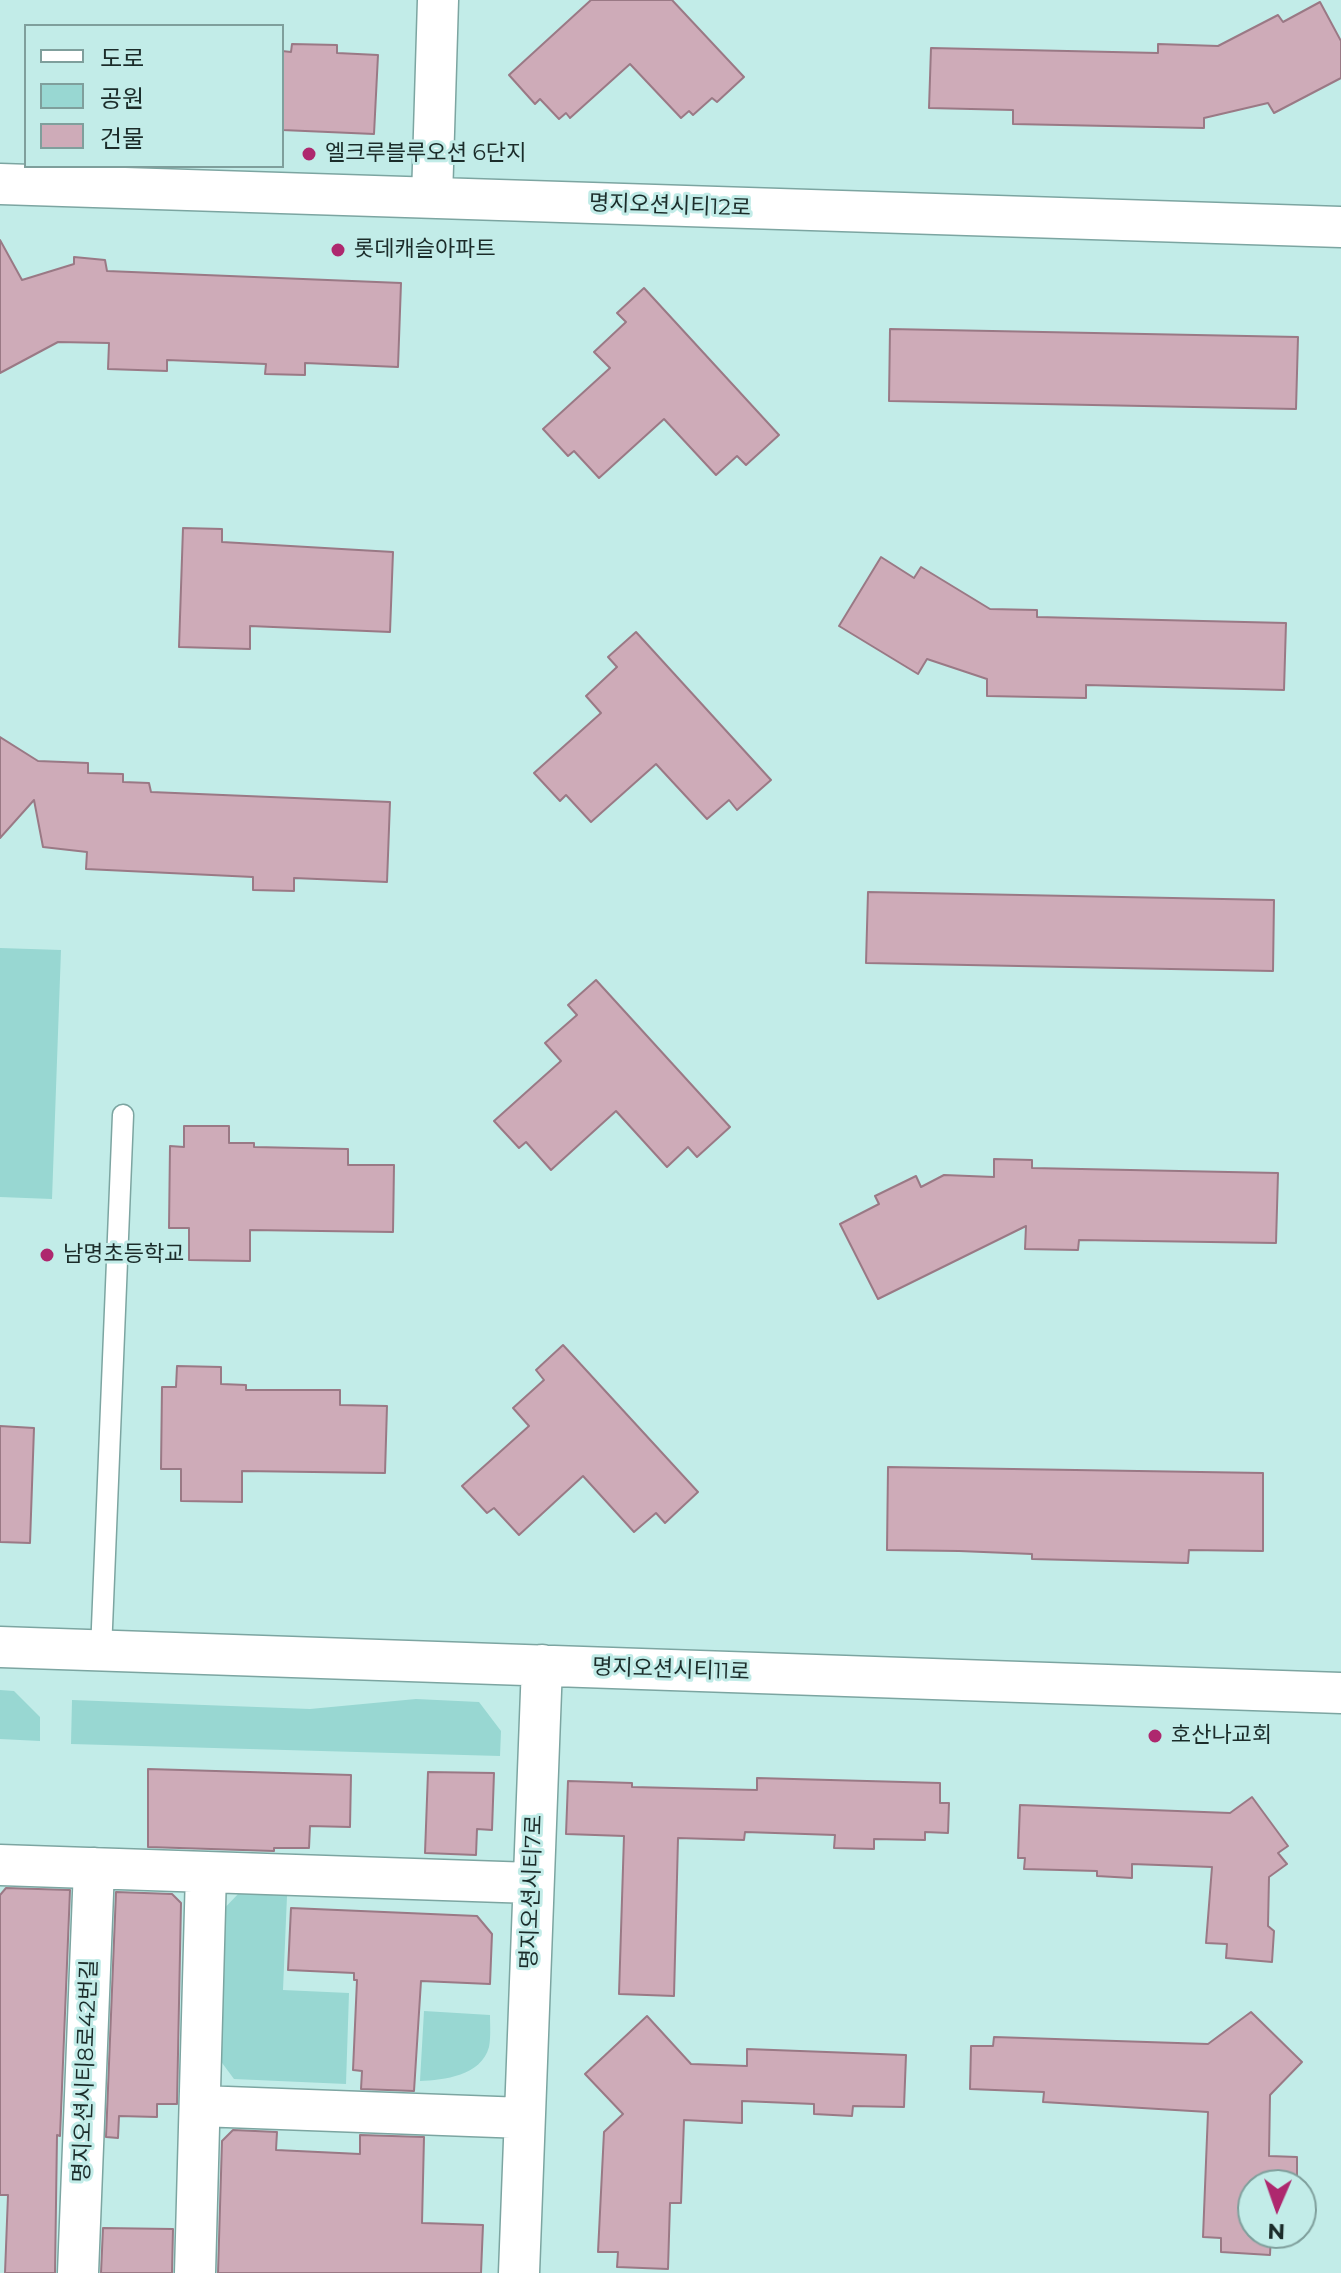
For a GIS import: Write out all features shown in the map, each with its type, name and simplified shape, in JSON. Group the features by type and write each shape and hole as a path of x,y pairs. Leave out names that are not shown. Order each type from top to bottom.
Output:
{"street":[{"path":"432,198 438,0"},
{"name":"명지오션시티12로","path":"0,184 1341,227"},
{"name":"명지오션시티11로","path":"0,1647 1341,1693"},
{"name":"명지오션시티7로","path":"519,2273 542,1665"},
{"path":"0,1865 532,1883"},
{"name":"명지오션시티8로42번길","path":"78,2273 94,1868"},
{"path":"195,2273 206,1872"},
{"path":"200,2106 524,2118"}],"lane":[{"path":"101,1651 123,1115"}],"green space":[{"path":"0,948 61,950 52,1199 0,1197"},
{"path":"0,1690 14,1691 40,1717 40,1741 0,1739"},
{"path":"416,1699 479,1702 501,1731 500,1756 71,1744 72,1700 310,1709"},
{"path":"239,1893 287,1896 283,1990 349,1993 346,2084 234,2079 214,2052 216,1917"},
{"path":"424,2011 490,2015 489,2047 485,2057 460,2074 420,2081"}],"building":[{"path":"591,0 672,0 744,77 717,102 712,98 693,115 689,111 681,118 630,64 570,118 566,113 559,119 540,99 535,104 509,75"},
{"path":"1320,2 1341,41 1341,78 1274,113 1268,103 1204,118 1204,128 1013,124 1013,110 929,108 931,48 1158,53 1158,44 1218,46 1278,15 1283,22"},
{"path":"292,44 337,45 337,53 378,55 374,134 284,130 284,51 291,52"},
{"path":"0,240 22,280 74,264 74,257 105,260 107,271 401,283 398,367 305,363 305,375 265,374 266,364 167,360 167,371 108,369 109,343 58,342 0,373"},
{"path":"644,288 779,435 746,465 737,456 716,475 664,419 599,478 574,451 568,456 543,429 610,368 594,352 626,322 617,313"},
{"path":"890,329 1298,337 1296,409 889,401"},
{"path":"183,528 222,529 222,542 393,552 390,632 250,626 250,649 179,647"},
{"path":"881,557 914,578 921,567 990,609 1037,610 1037,617 1286,623 1284,690 1086,685 1086,698 987,696 987,679 927,659 918,674 839,626"},
{"path":"636,632 771,780 737,810 729,800 707,819 656,764 591,822 566,795 560,801 534,773 601,713 586,696 617,667 608,657"},
{"path":"0,737 38,761 88,763 88,773 123,774 123,782 149,783 151,792 390,802 387,882 294,878 294,891 253,890 253,877 86,869 87,852 43,847 34,800 0,838"},
{"path":"868,892 1274,900 1273,971 866,963"},
{"path":"596,980 730,1127 697,1157 688,1147 667,1167 616,1111 551,1170 526,1142 519,1148 494,1121 561,1061 545,1043 577,1015 568,1005"},
{"path":"184,1126 229,1126 229,1143 254,1143 254,1147 348,1149 348,1165 394,1165 393,1232 250,1230 250,1261 189,1260 189,1228 169,1228 170,1146 184,1147"},
{"path":"994,1159 1032,1160 1032,1168 1278,1173 1276,1243 1079,1240 1078,1250 1025,1249 1026,1226 878,1299 840,1224 879,1204 875,1196 916,1176 921,1187 944,1175 994,1177"},
{"path":"563,1345 698,1492 665,1523 656,1513 634,1532 583,1476 519,1535 494,1508 487,1513 462,1486 529,1426 513,1408 544,1380 536,1370"},
{"path":"177,1366 221,1367 221,1384 246,1385 246,1390 340,1390 340,1405 387,1406 385,1473 242,1471 242,1502 181,1501 181,1469 161,1469 162,1387 176,1387"},
{"path":"0,1426 34,1428 30,1543 0,1542"},
{"path":"888,1467 1263,1473 1263,1551 1189,1550 1188,1563 1032,1559 1032,1554 887,1550"},
{"path":"148,1769 351,1775 350,1827 310,1826 309,1848 274,1848 274,1851 148,1847"},
{"path":"428,1772 494,1773 492,1830 477,1829 476,1855 425,1853"},
{"path":"757,1778 940,1783 940,1803 949,1803 948,1833 925,1832 925,1840 874,1839 874,1849 834,1848 835,1835 745,1832 744,1840 678,1838 674,1996 619,1994 624,1836 566,1834 568,1781 632,1783 632,1787 757,1790"},
{"path":"1252,1797 1288,1846 1278,1853 1287,1864 1269,1877 1268,1926 1274,1931 1272,1962 1226,1958 1227,1944 1206,1943 1212,1867 1132,1864 1132,1878 1097,1876 1097,1871 1024,1869 1025,1858 1018,1858 1020,1805 1230,1813"},
{"path":"6,1888 70,1890 60,2136 57,2135 55,2273 5,2273 8,2195 0,2195 0,1895"},
{"path":"116,1892 172,1894 181,1903 177,2104 157,2104 157,2117 119,2116 118,2138 106,2137"},
{"path":"291,1908 477,1916 492,1934 490,1984 421,1981 414,2091 361,2089 362,2071 353,2070 357,1980 354,1980 354,1973 288,1970"},
{"path":"1251,2012 1302,2062 1270,2095 1269,2156 1297,2157 1297,2169 1237,2169 1237,2249 1270,2249 1270,2255 1221,2252 1221,2238 1203,2237 1208,2112 1043,2102 1044,2092 970,2089 971,2046 993,2046 994,2037 1208,2044"},
{"path":"647,2016 691,2064 747,2066 747,2049 906,2055 904,2107 853,2106 852,2116 814,2114 814,2104 742,2101 742,2123 684,2120 681,2203 670,2203 668,2269 617,2267 618,2252 598,2252 604,2132 623,2114 585,2074"},
{"path":"233,2130 277,2132 276,2150 360,2154 360,2135 424,2137 422,2223 483,2225 481,2273 218,2273 222,2141"},
{"path":"103,2228 173,2229 172,2273 101,2273"}],"place":[{"name":"엘크루블루오션 6단지","path":"309,154"},
{"name":"롯데캐슬아파트","path":"338,250"},
{"name":"남명초등학교","path":"47,1255"},
{"name":"호산나교회","path":"1155,1736"}]}
